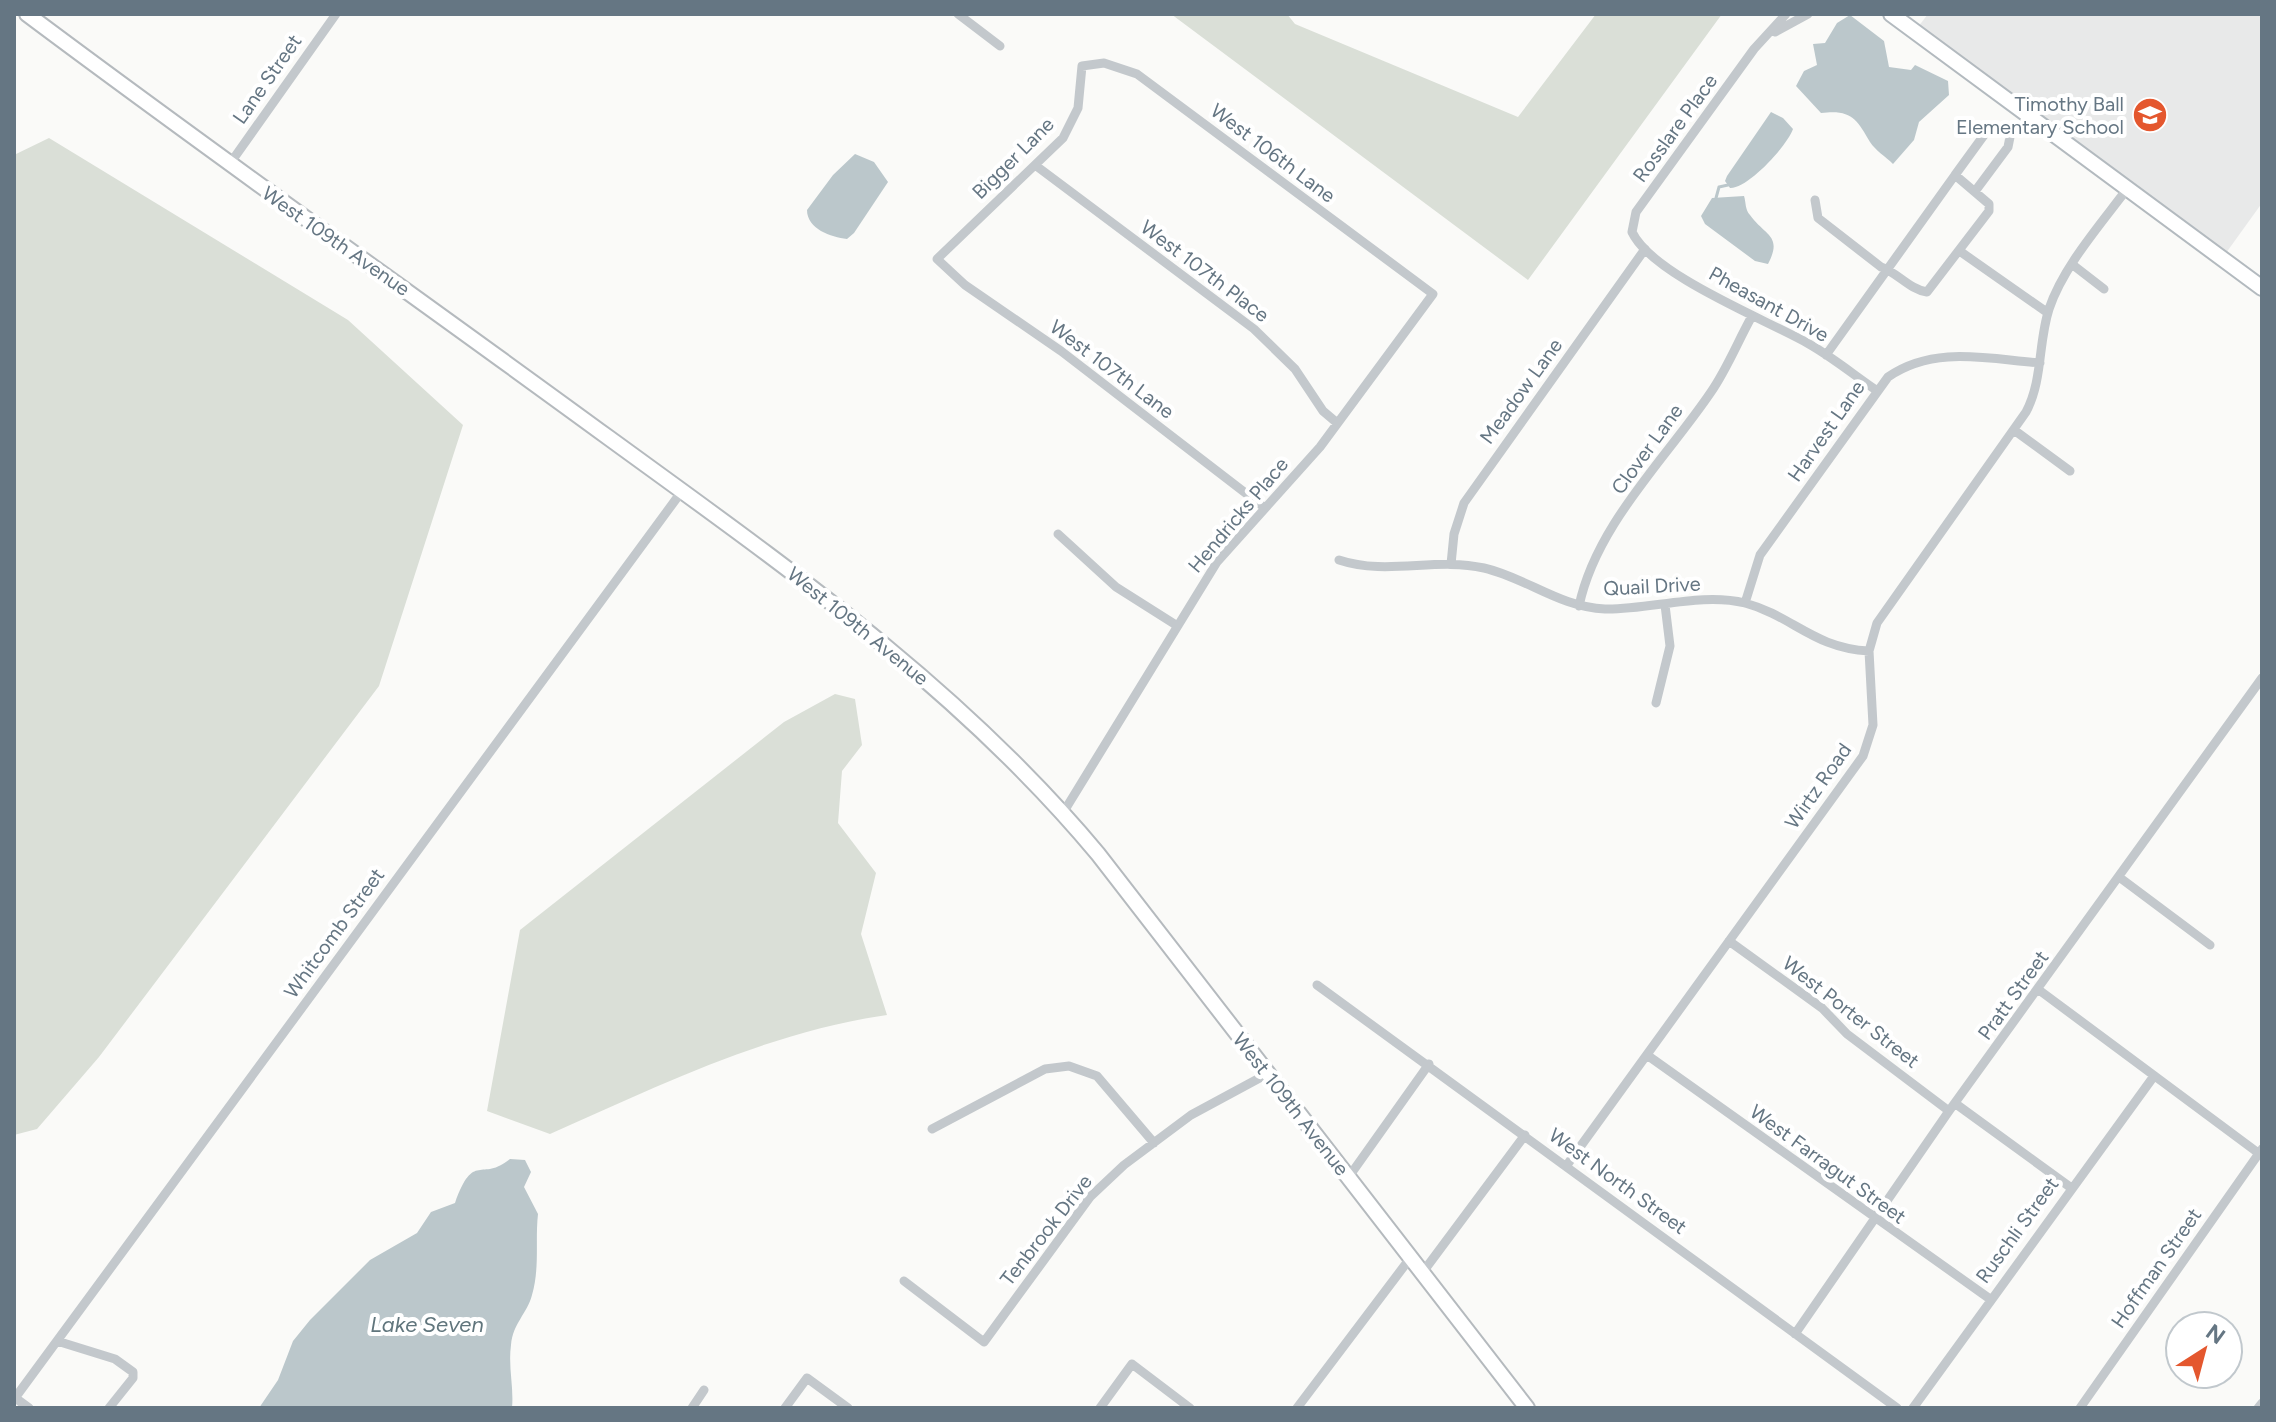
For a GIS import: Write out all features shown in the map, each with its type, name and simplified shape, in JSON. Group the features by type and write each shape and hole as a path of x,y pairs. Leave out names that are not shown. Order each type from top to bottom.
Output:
{"main road":[{"name":"West 109th Avenue","path":"27,14 229,165 682,491 882,643 952,705 1063,813 1423,1272 1524,1407"},
{"path":"1891,14 2262,288"}],"street":[{"name":"Lane Street","path":"229,165 336,14"},
{"path":"958,14 1000,46"},
{"name":"Rosslare Place","path":"1645,249 1632,232 1631,221 1636,212 1754,49 1786,14"},
{"name":"Rosslare Place","path":"1771,33 1808,14"},
{"name":"West 106th Lane","path":"1082,66 1104,63 1137,74 1433,294"},
{"name":"Bigger Lane","path":"937,259 1063,138 1078,108 1082,66"},
{"path":"1826,355 1987,131 2004,130 2010,137 2008,147 1976,190"},
{"name":"West 107th Place","path":"1035,165 1254,329 1295,369 1323,411 1336,422"},
{"path":"1815,200 1818,218 1914,288 1927,292 1961,252 1989,211 1985,198 1955,175"},
{"name":"Wirtz Road","path":"1567,1165 1866,749 1873,725 1869,651 1877,623 2014,430 2034,397 2048,313 2057,288 2127,189"},
{"name":"Pheasant Drive","path":"1645,249 1711,296 1826,355 1876,390"},
{"name":"Meadow Lane","path":"1451,564 1454,534 1464,503 1645,249"},
{"path":"1961,252 2048,313"},
{"name":"West 107th Lane","path":"937,259 965,285 1061,351 1265,508"},
{"path":"2073,265 2104,289"},
{"name":"Hendricks Place","path":"1063,813 1217,562 1320,447 1433,294"},
{"name":"Clover Lane","path":"1579,606 1584,583 1599,548 1712,390 1752,316"},
{"name":"Harvest Lane","path":"1745,603 1760,555 1876,390 1909,363 1950,355 2040,363"},
{"path":"2014,430 2070,471"},
{"name":"Whitcomb Street","path":"15,1397 682,491"},
{"path":"1058,534 1116,587 1176,625"},
{"name":"Quail Drive","path":"1339,560 1363,568 1451,564 1485,568 1579,606 1665,605 1722,600 1745,603 1828,645 1869,651"},
{"path":"1656,703 1670,646 1665,605"},
{"name":"Pratt Street","path":"1795,1334 1952,1108 2262,678"},
{"path":"2119,877 2210,945"},
{"name":"West Porter Street","path":"1729,941 1822,1008 1847,1034 2070,1187"},
{"name":"West North Street","path":"1317,985 1897,1408"},
{"path":"2039,990 2261,1153"},
{"name":"West Farragut Street","path":"1647,1055 1874,1220 1990,1299"},
{"path":"1348,1178 1429,1064"},
{"path":"932,1129 1045,1069 1069,1066 1097,1076 1154,1143"},
{"name":"Tenbrook Drive","path":"904,1281 984,1342 1090,1197 1191,1115 1267,1074"},
{"name":"Ruschli Street","path":"1913,1408 2070,1187 2154,1076"},
{"path":"1423,1272 1525,1135"},
{"name":"Hoffman Street","path":"2080,1408 2261,1153"},
{"path":"1297,1408 1411,1257"},
{"path":"57,1341 115,1359 133,1372 133,1378 109,1408"},
{"path":"1100,1408 1132,1364 1190,1408"},
{"path":"785,1408 807,1378 848,1408"},
{"path":"692,1408 704,1390"},
{"path":"15,1397 29,1408"},
{"path":"2258,1408 2262,1403"}],"shaded area":[{"path":"1171,14 1287,14 1295,24 1518,117 1596,14 1722,14 1528,280"},
{"name":"Timothy Ball Elementary School","path":"1928,14 2262,14 2262,203 2226,253 1918,27"},
{"path":"49,138 348,320 463,425 379,686 99,1057 37,1129 14,1135 14,155"},
{"path":"835,694 855,699 862,745 842,771 838,823 876,873 861,934 887,1015 843,1023 757,1047 550,1134 487,1111 520,930 784,722"}],"water":[{"path":"1850,15 1884,41 1889,67 1911,70 1915,65 1948,81 1949,95 1919,122 1914,140 1893,164 1872,145 1852,117 1821,113 1796,86 1804,71 1817,65 1813,44 1825,43 1837,23"},
{"path":"1771,112 1783,118 1793,129 1775,155 1756,174 1747,182 1730,188 1725,181 1727,176"},
{"path":"855,154 874,162 888,182 847,239 815,227 807,210 833,175"},
{"path":"1744,196 1748,213 1773,241 1768,264 1755,261 1705,224 1701,216 1712,198"},
{"name":"Lake Seven","path":"510,1159 525,1160 531,1172 524,1187 538,1214 534,1285 511,1345 512,1408 259,1408 278,1380 293,1341 370,1260 417,1233 431,1212 455,1203 473,1172 492,1169"}],"waterway":[{"path":"1716,198 1719,187 1728,185"}],"place":[{"name":"Timothy Ball Elementary School","path":"2150,115"}]}
